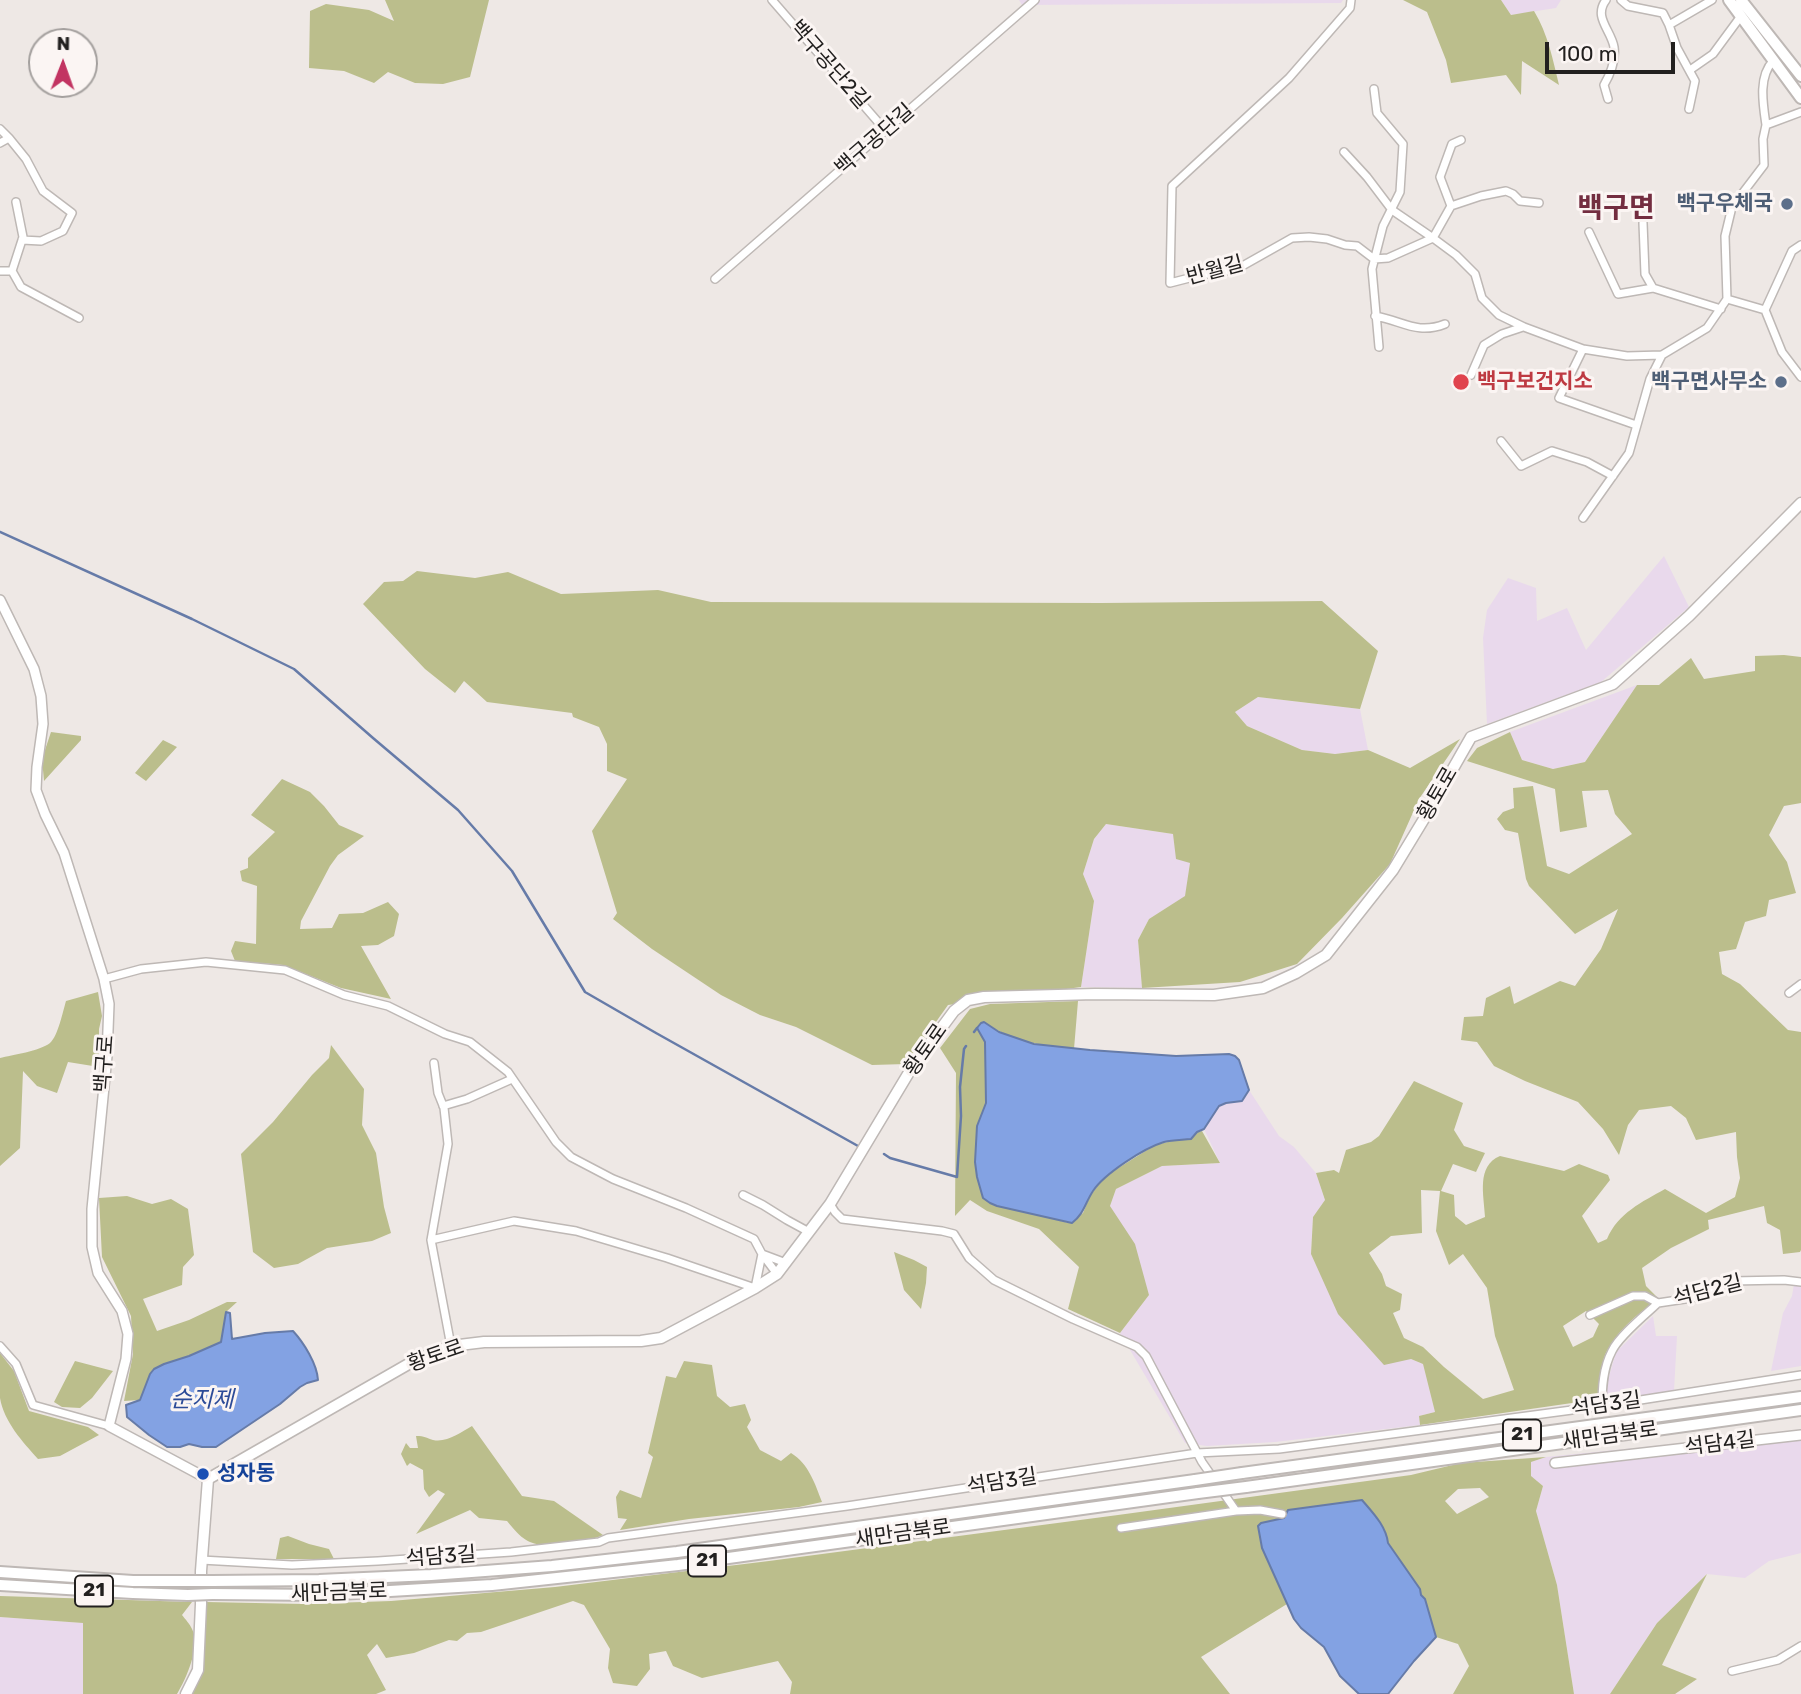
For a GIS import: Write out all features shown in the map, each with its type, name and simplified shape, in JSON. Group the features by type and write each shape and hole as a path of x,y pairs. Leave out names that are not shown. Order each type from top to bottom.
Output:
{"main road":[{"path":"1730,0 1801,98"},
{"path":"1741,0 1801,76"},
{"name":"황토로","path":"208,1479 412,1362 451,1346 484,1342 641,1341 661,1338 755,1288 777,1274 809,1232 830,1203 911,1069 954,1011 968,1000 984,996 1214,995 1263,988 1326,955 1393,870 1471,737 1613,684 1689,616 1801,503"},
{"name":"새만금북로","path":"0,1572 134,1581 320,1580 552,1566 677,1552 1801,1397"},
{"name":"새만금북로","path":"0,1585 188,1595 322,1595 492,1585 678,1565 1801,1410"},
{"path":"186,1694 198,1670 201,1560 208,1479"}],"street":[{"name":"백구공단2길","path":"772,0 885,130"},
{"name":"백구공단길","path":"715,279 1035,0"},
{"name":"반월길","path":"1351,0 1350,8 1289,78 1172,186 1170,282 1237,269 1292,237 1327,239 1357,246 1374,259"},
{"path":"1606,0 1601,6 1601,14 1614,50 1612,72 1604,85 1608,99"},
{"path":"1621,0 1628,6 1663,13 1677,48 1695,81 1689,109"},
{"path":"1669,25 1712,0"},
{"path":"1690,71 1713,54 1741,16"},
{"path":"1344,152 1392,209 1456,254 1475,274 1482,298 1499,315 1583,349 1627,356 1662,355 1707,328 1727,299 1725,236 1732,207 1764,165 1763,139 1766,125 1762,96 1767,68 1773,61"},
{"path":"1374,89 1377,113 1403,144 1400,192 1383,226 1372,269 1379,347"},
{"path":"1766,125 1801,112"},
{"path":"0,130 26,159 43,191 72,213 63,231 41,241 22,240"},
{"path":"0,143 9,138"},
{"path":"1451,206 1440,177 1452,144 1461,140"},
{"path":"1374,259 1388,258 1433,238 1451,206 1480,196 1506,191 1520,201 1539,203"},
{"path":"16,202 23,237 12,271 21,287 79,318"},
{"path":"1643,223 1645,274 1653,288"},
{"path":"1589,232 1618,294 1653,288 1721,309"},
{"path":"1801,245 1792,251 1765,310 1782,352 1801,377"},
{"path":"0,271 12,271"},
{"path":"1727,299 1765,310"},
{"path":"1375,316 1431,330 1445,324"},
{"path":"1471,375 1484,345 1502,334 1524,327"},
{"path":"1583,349 1559,398 1636,425"},
{"path":"1583,518 1629,453 1650,379 1662,355"},
{"path":"1501,441 1521,466 1552,451 1587,461 1613,476"},
{"name":"백구로","path":"0,600 34,669 41,696 43,724 36,790 64,853 104,979 109,1004 107,1056 92,1209 92,1247 98,1273 122,1311 128,1334 126,1359 109,1426"},
{"path":"104,979 141,969 206,962 285,970 344,995 388,1006 445,1034 470,1041 508,1072 556,1142 571,1157 613,1179 754,1239 777,1274"},
{"path":"1789,993 1801,984"},
{"path":"434,1063 448,1144 431,1240 451,1346"},
{"path":"443,1106 467,1099 512,1079"},
{"path":"743,1195 809,1232"},
{"path":"830,1203 842,1219 954,1234 969,1258 994,1280 1137,1347 1146,1356 1197,1453 1236,1511"},
{"path":"431,1240 514,1221 576,1231 755,1288 762,1254"},
{"path":"762,1254 786,1263"},
{"name":"석담2길","path":"1602,1406 1602,1384 1612,1350 1658,1303 1698,1297 1732,1281 1801,1282"},
{"name":"석담2길","path":"1590,1315 1633,1296 1645,1296 1658,1303"},
{"path":"0,1346 16,1364 33,1405 109,1426 208,1479"},
{"name":"석담3길","path":"201,1560 292,1565 510,1552 599,1542 608,1538 848,1506 1197,1453 1279,1449 1602,1406 1801,1376"},
{"name":"석담4길","path":"1555,1463 1801,1435"},
{"path":"1121,1528 1236,1511 1259,1510 1282,1514"},
{"path":"1732,1671 1778,1660 1801,1646"}],"shaded area":[{"path":"1019,0 1343,0 1341,3 1022,5"},
{"path":"1501,0 1561,0 1556,8 1511,15"},
{"path":"1664,556 1689,607 1601,682 1487,724 1483,638 1487,610 1508,578 1536,588 1537,621 1567,608 1586,650"},
{"path":"1637,685 1585,762 1553,769 1522,760 1510,732"},
{"path":"1258,697 1360,709 1368,750 1335,754 1302,750 1247,726 1235,712"},
{"path":"1106,824 1173,834 1190,862 1186,896 1149,919 1138,940 1142,988 1081,987 1094,901 1083,874 1094,839"},
{"path":"1249,1090 1279,1136 1294,1147 1316,1173 1325,1200 1313,1217 1311,1254 1323,1280 1411,1359 1423,1364 1435,1412 1419,1416 1420,1425 1275,1442 1207,1446 1185,1443 1120,1333 1149,1295 1110,1206 1116,1189 1162,1166 1220,1163 1204,1129 1219,1106 1242,1101"},
{"path":"1794,1284 1801,1285 1801,1366 1771,1371 1783,1313 1792,1296"},
{"path":"1653,1316 1656,1336 1677,1336 1674,1391 1606,1401 1605,1391 1616,1352"},
{"path":"1801,1433 1801,1553 1769,1561 1745,1578 1707,1574 1657,1623 1610,1694 1574,1694 1557,1585 1536,1511 1543,1486 1531,1477 1531,1462 1546,1457"},
{"path":"0,1617 83,1623 83,1694 0,1694"}],"green space":[{"path":"385,0 489,0 470,77 443,84 415,83 388,72 374,83 344,71 309,68 310,11 326,4 369,10 394,21"},
{"path":"1403,0 1501,0 1511,15 1534,11 1546,38 1559,85 1522,61 1521,95 1506,75 1451,83 1446,60 1427,12"},
{"path":"417,571 475,578 508,572 561,594 658,590 711,602 1322,601 1378,651 1360,709 1258,697 1235,712 1247,726 1302,750 1335,754 1368,750 1410,768 1460,739 1419,799 1390,864 1297,964 1240,982 1142,988 1138,940 1149,919 1185,896 1190,863 1176,859 1173,834 1106,824 1094,839 1083,874 1094,901 1081,987 948,1005 906,1064 872,1065 796,1027 760,1015 721,995 613,919 617,913 592,831 627,779 607,771 607,744 599,727 573,717 572,713 487,702 464,681 455,693 425,669 363,604 384,582 403,581"},
{"path":"1755,656 1801,657 1801,803 1784,806 1769,835 1787,862 1796,893 1769,900 1766,916 1745,922 1736,949 1719,952 1722,974 1740,984 1788,1030 1801,1032 1801,1250 1783,1254 1780,1230 1767,1223 1764,1206 1708,1220 1709,1229 1671,1248 1642,1268 1646,1286 1660,1300 1627,1324 1613,1341 1604,1358 1597,1402 1572,1403 1420,1425 1419,1416 1435,1412 1423,1364 1411,1359 1384,1365 1338,1314 1311,1254 1313,1217 1325,1200 1316,1173 1334,1170 1339,1173 1346,1150 1371,1142 1379,1136 1414,1081 1463,1103 1454,1130 1464,1146 1485,1153 1476,1172 1453,1164 1441,1191 1454,1195 1455,1216 1466,1225 1485,1217 1484,1174 1492,1161 1500,1156 1564,1171 1579,1164 1608,1175 1610,1180 1582,1216 1598,1243 1607,1239 1624,1215 1665,1189 1706,1213 1735,1197 1740,1178 1736,1132 1696,1140 1686,1118 1671,1106 1639,1110 1628,1125 1619,1155 1603,1129 1578,1102 1494,1066 1477,1042 1461,1040 1464,1017 1483,1016 1486,998 1510,986 1514,1004 1560,981 1575,986 1601,949 1618,909 1575,934 1529,886 1518,833 1505,830 1497,819 1503,812 1514,808 1513,788 1533,786 1547,866 1569,874 1632,834 1615,814 1608,790 1582,791 1587,827 1560,832 1555,789 1467,761 1477,748 1510,732 1522,760 1553,769 1585,762 1637,685 1659,685 1691,658 1704,679 1755,671","holes":["1421,1190 1440,1191 1436,1231 1449,1265 1463,1254 1487,1288 1495,1336 1514,1390 1483,1399 1423,1347 1404,1338 1393,1313 1400,1310 1402,1294 1386,1286 1369,1253 1391,1236 1422,1233","1586,1311 1599,1324 1593,1337 1573,1347 1563,1326"]},
{"path":"51,732 81,736 81,740 44,781 42,759"},
{"path":"163,740 177,747 146,781 135,773"},
{"path":"282,779 310,792 339,825 364,836 338,855 330,866 301,921 300,929 332,928 339,914 363,913 388,902 399,914 394,936 378,945 361,946 391,999 341,988 283,965 235,961 231,951 235,941 256,944 257,886 242,881 240,871 248,868 248,858 275,832 251,815"},
{"path":"98,992 102,1016 99,1029 99,1067 68,1062 57,1093 37,1086 23,1071 20,1148 0,1166 0,1058 50,1043 58,1029 66,1001"},
{"path":"1078,1001 1074,1049 1017,1039 985,1023 983,1037 986,1103 1022,1211 1069,1223 1083,1213 1090,1196 1112,1172 1155,1145 1189,1140 1197,1132 1202,1131 1220,1163 1162,1166 1116,1189 1110,1206 1135,1244 1149,1295 1120,1333 1068,1309 1079,1267 1039,1229 987,1211 970,1200 955,1216 956,1073 940,1048 970,1009 990,1004"},
{"path":"331,1045 364,1089 362,1125 376,1153 391,1233 372,1241 327,1248 298,1264 274,1268 253,1252 241,1154 329,1058"},
{"path":"127,1196 152,1204 171,1199 188,1209 194,1255 183,1267 182,1285 143,1299 157,1331 227,1302 237,1302 226,1312 222,1342 164,1364 150,1374 140,1400 124,1401 133,1354 131,1316 102,1257 99,1198"},
{"path":"894,1252 927,1267 921,1309 904,1290"},
{"path":"0,1353 14,1371 29,1411 88,1427 99,1435 60,1456 38,1459 15,1431 2,1407"},
{"path":"75,1361 113,1371 92,1398 80,1408 62,1407 54,1402"},
{"path":"684,1361 712,1365 717,1396 730,1407 745,1404 751,1420 747,1427 760,1450 781,1461 791,1453 797,1458 811,1475 822,1502 620,1530 627,1519 618,1518 616,1497 620,1490 641,1498 653,1457 648,1453 666,1376 676,1378"},
{"path":"472,1426 522,1496 554,1501 603,1535 579,1541 534,1544 521,1537 507,1521 479,1518 470,1510 416,1534 445,1494 438,1490 429,1497 424,1489 423,1470 410,1463 407,1466 401,1454 406,1443 410,1448 418,1448 416,1436 438,1441"},
{"path":"1546,1457 1531,1462 1531,1476 1543,1486 1536,1511 1557,1585 1574,1694 1453,1694 1469,1666 1458,1644 1436,1637 1425,1599 1388,1542 1382,1525 1362,1500 1261,1523 1262,1548 1287,1604 1201,1657 1230,1694 790,1694 792,1682 778,1661 702,1678 673,1666 666,1651 649,1654 650,1669 637,1686 613,1683 608,1668 610,1649 584,1605 573,1601 481,1632 467,1633 457,1641 449,1640 414,1653 386,1658 377,1644 367,1655 386,1690 376,1694 192,1694 204,1665 206,1602 304,1604 391,1601 555,1587 1411,1475 1461,1463","holes":["1480,1488 1489,1497 1457,1514 1445,1501 1458,1489"]},
{"path":"288,1536 329,1549 334,1559 276,1559 280,1538"},
{"path":"1707,1574 1662,1665 1697,1679 1675,1694 1610,1694 1657,1623"},
{"path":"0,1596 192,1602 182,1615 192,1629 194,1653 177,1694 83,1694 83,1623 0,1617"}],"water":[{"path":"984,1022 999,1032 1034,1044 1176,1056 1229,1054 1239,1060 1249,1090 1242,1101 1219,1106 1204,1129 1191,1139 1156,1145 1115,1170 1098,1184 1072,1223 997,1206 983,1198 975,1162 977,1126 986,1103 985,1042 977,1028"},
{"name":"순지제","path":"226,1312 230,1313 232,1339 293,1331 309,1354 318,1380 300,1387 280,1404 216,1447 189,1444 167,1447 127,1417 126,1405 140,1400 154,1369 221,1342"},
{"path":"1362,1500 1378,1520 1388,1543 1420,1589 1436,1637 1388,1694 1359,1694 1340,1676 1324,1647 1294,1619 1262,1548 1258,1526 1284,1518 1288,1510"}],"waterway":[{"path":"0,532 192,619 294,669 458,810 512,871 585,992 858,1146"},
{"path":"974,1032 977,1028"},
{"path":"884,1154 957,1177 960,1087 966,1046"}],"place":[{"name":"백구우체국","path":"1787,204"},
{"name":"백구보건지소","path":"1461,382"},
{"name":"백구면사무소","path":"1781,382"},
{"name":"성자동","path":"203,1474"}],"district":[{"name":"백구면","path":"1616,209"}]}
